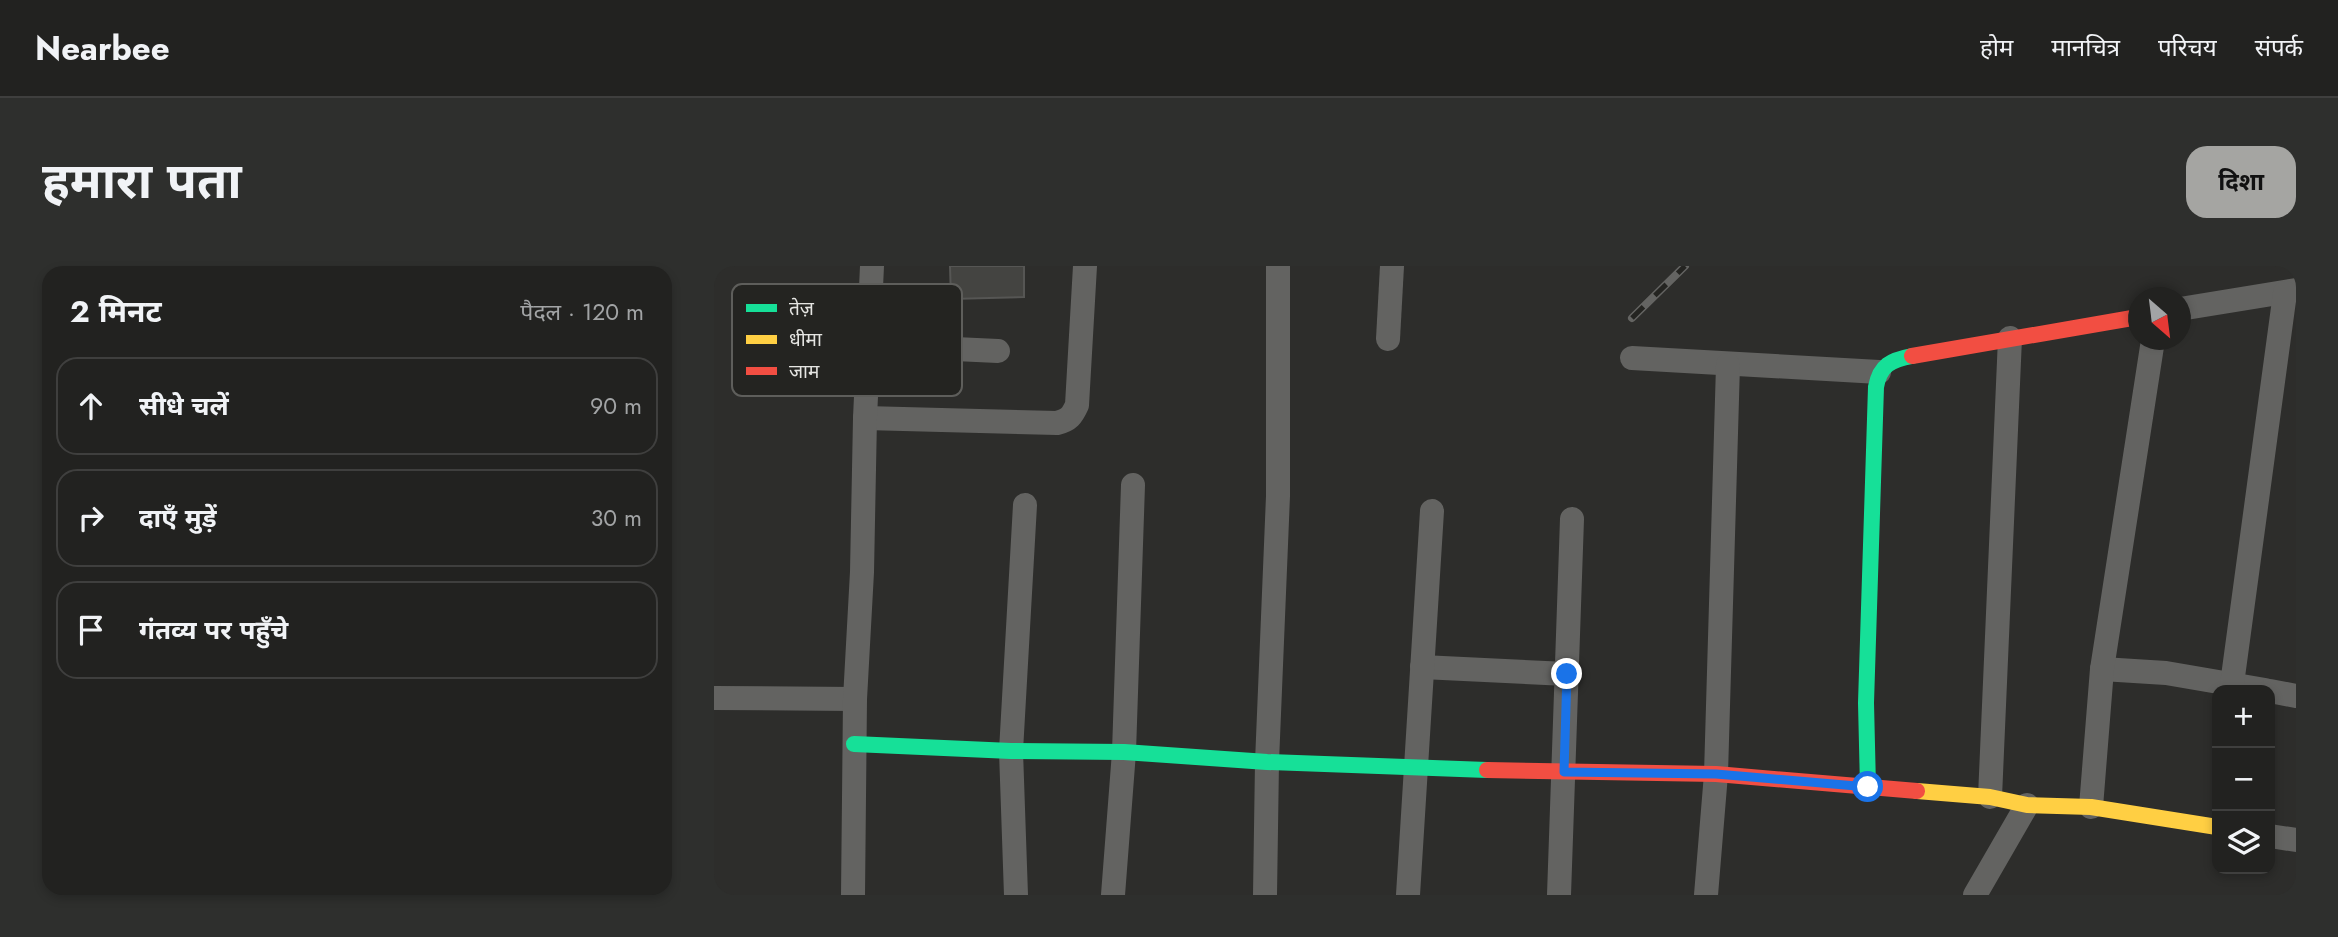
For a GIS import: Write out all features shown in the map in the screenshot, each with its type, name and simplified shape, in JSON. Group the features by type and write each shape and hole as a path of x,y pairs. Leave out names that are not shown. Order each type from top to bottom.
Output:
{"street":[{"path":"871,284 872,266"},
{"path":"865,418 1057,423 1072,416 1077,405 1085,266"},
{"path":"1265,895 1267,762 1278,496 1278,266"},
{"path":"1388,339 1392,266"},
{"path":"2191,307 2290,291 2232,684"},
{"path":"1868,787 1866,703 1875,400 1879,372 1900,358 2128,319"},
{"path":"1990,797 2010,338"},
{"path":"962,349 998,351"},
{"path":"2091,807 2102,669 2151,350"},
{"path":"1632,358 1879,372"},
{"path":"1706,895 1716,774 1728,365"},
{"path":"853,895 855,699 862,572 866,396"},
{"path":"1113,895 1124,752 1133,485"},
{"path":"1016,895 1011,751 1025,505"},
{"path":"1408,895 1432,511"},
{"path":"1559,895 1572,519"},
{"path":"1422,667 1567,674"},
{"path":"2102,669 2166,673 2237,685"},
{"path":"2275,692 2296,696"},
{"path":"714,698 855,699"},
{"path":"854,744 1011,751 1124,752 1267,762 1716,774 1990,797 2027,805 2091,807 2212,826"},
{"path":"1975,895 2027,805"},
{"path":"2275,837 2296,840"}],"building":[{"path":"950,266 1024,266 1024,297 962,299 962,284 951,284"}],"railway":[{"path":"1632,318 1685,266"}],"traffic: fast":[{"path":"1868,787 1866,703 1876,387 1880,373 1888,365 1898,359 1912,356"},
{"path":"854,744 1011,751 1124,752 1267,762 1487,770"}],"traffic: slow":[{"path":"1917,791 1990,797 2027,805 2091,807 2212,826"}],"traffic: jam":[{"path":"1912,356 2128,319"},
{"path":"1487,770 1716,774 1917,791"}],"route":[{"path":"1567,674 1564,772 1716,774 1868,787"}]}
